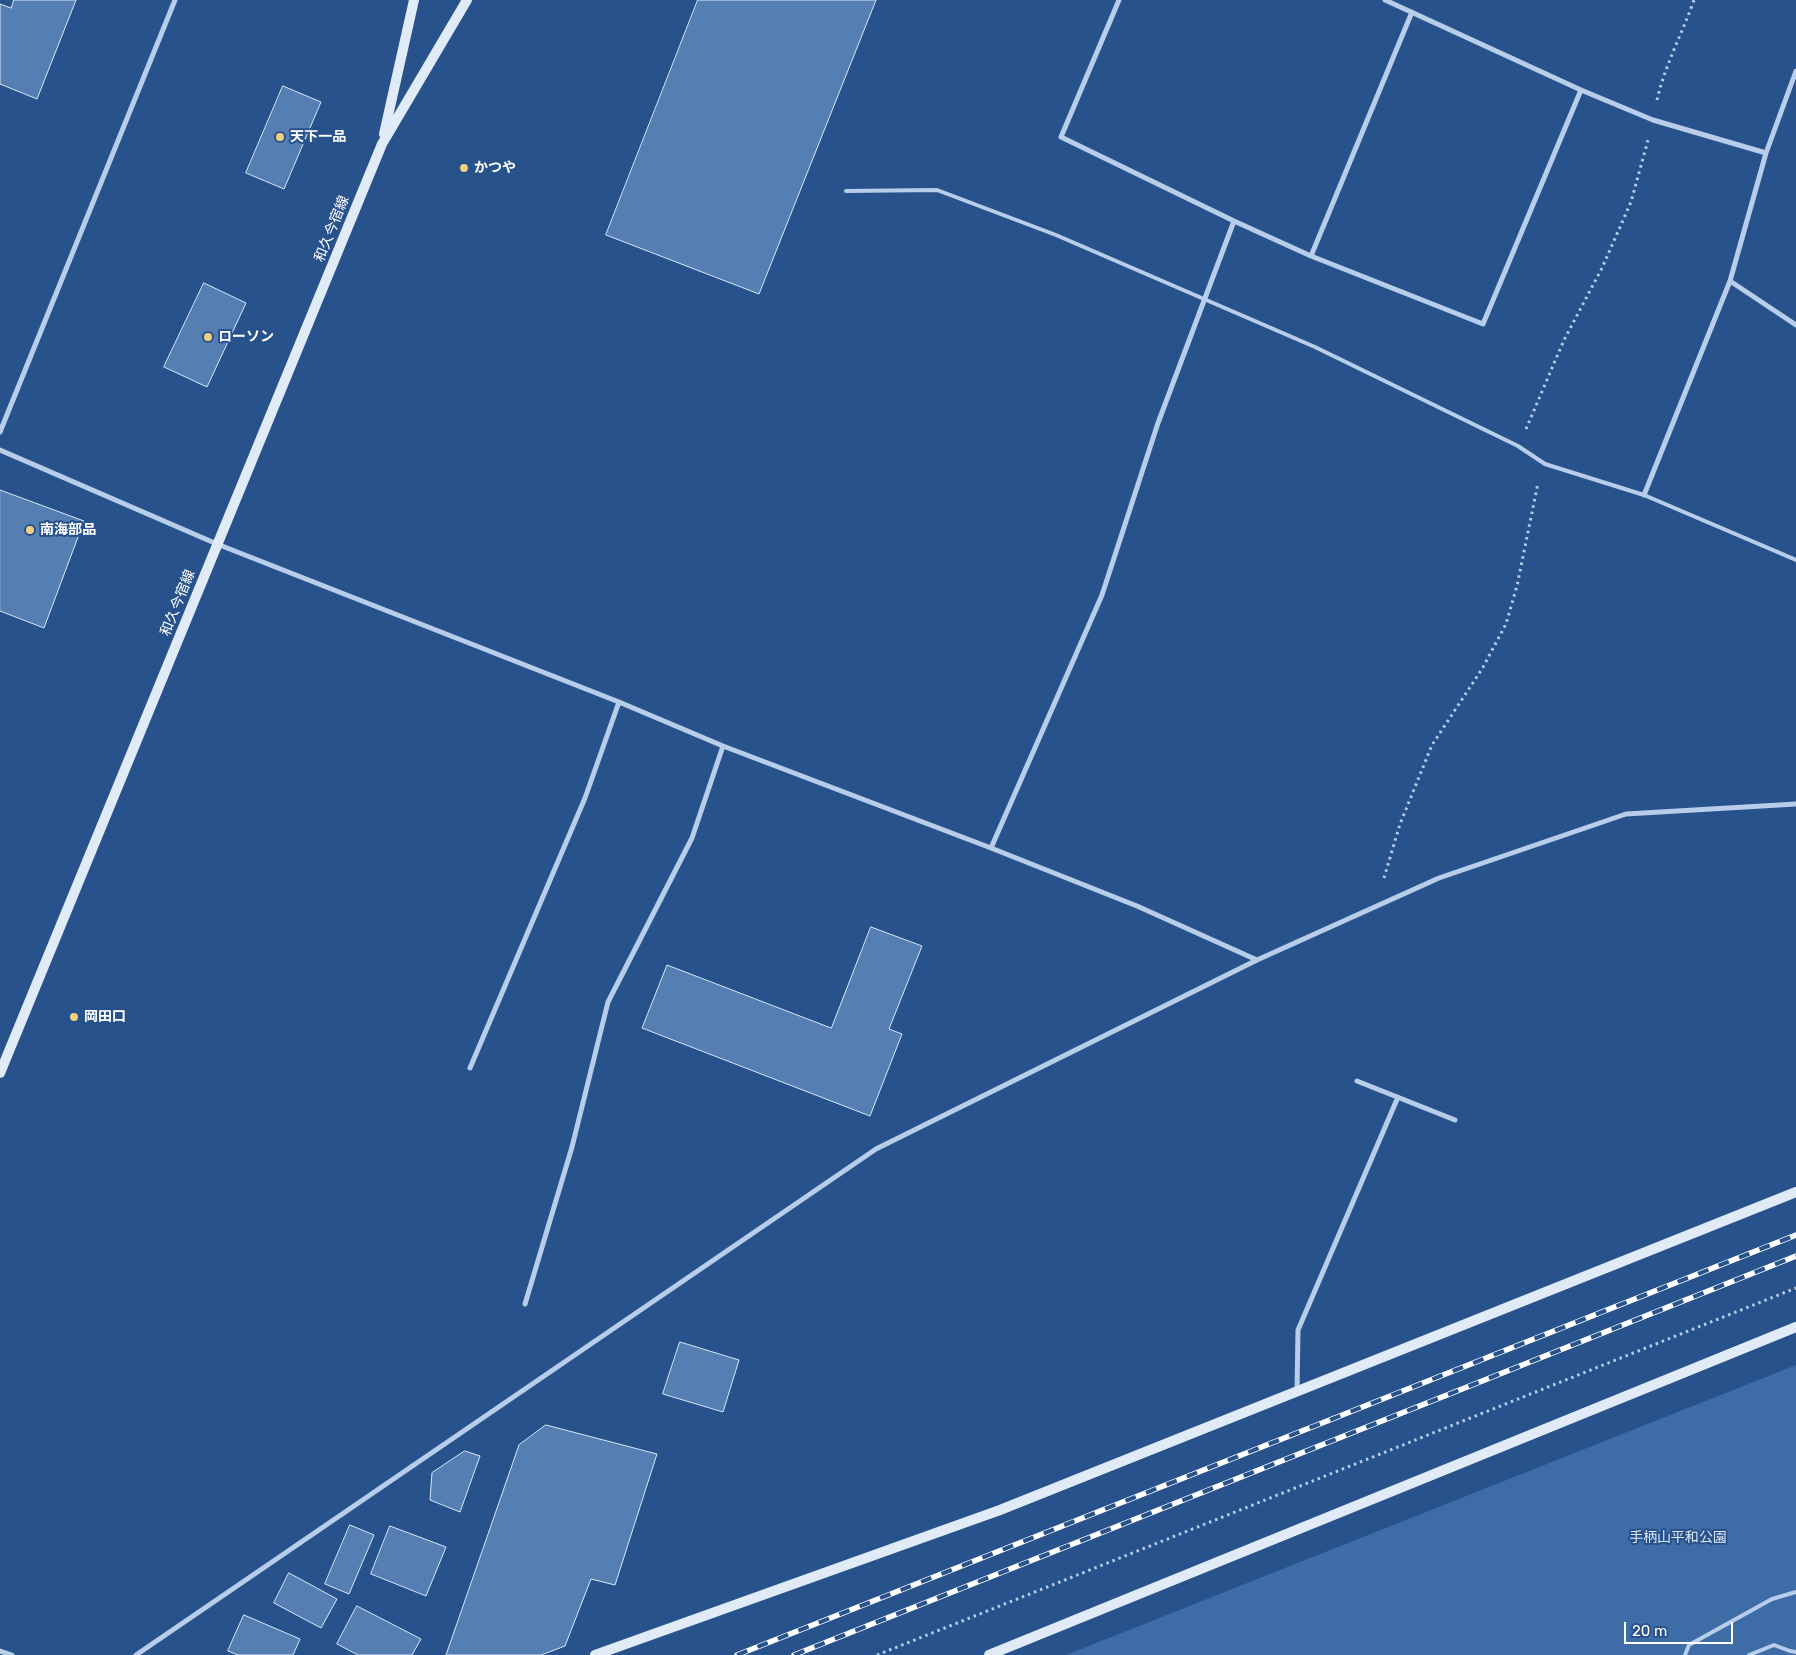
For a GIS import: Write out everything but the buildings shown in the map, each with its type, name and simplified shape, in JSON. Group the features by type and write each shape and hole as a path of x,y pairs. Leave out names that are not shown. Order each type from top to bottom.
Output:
{"street":[{"path":"0,432 175,0"},
{"name":"和久今宿線","path":"382,144 414,0"},
{"name":"和久今宿線","path":"0,1073 382,144 467,0"},
{"path":"1119,0 1061,137 1311,256 1483,324 1581,90"},
{"path":"1385,0 1581,90 1653,120 1766,153"},
{"path":"1311,256 1412,12"},
{"path":"1644,495 1730,281 1766,153 1796,71"},
{"path":"991,848 1102,595 1158,423 1234,221"},
{"path":"1730,281 1796,325"},
{"path":"0,450 218,544 619,702 723,746 1137,906 1257,960"},
{"path":"470,1068 586,798 619,702"},
{"path":"525,1304 572,1147 608,1002 692,838 723,746"},
{"path":"136,1655 876,1149 1257,960 1440,878 1626,814 1796,804"},
{"path":"1357,1081 1455,1120"},
{"path":"1297,1392 1298,1330 1398,1097"},
{"path":"595,1655 1000,1510 1796,1192"},
{"path":"989,1655 1796,1327"},
{"path":"0,1651 12,1655"}],"lane":[{"path":"846,191 937,190 1056,235 1316,347 1518,446 1545,464 1644,495 1796,560"},
{"path":"1685,1655 1689,1646 1772,1598 1796,1592"},
{"path":"1749,1655 1774,1646 1790,1652 1796,1652"}],"path":[{"path":"1518,446 1564,340 1602,268 1631,202 1662,79 1694,0"},
{"path":"1379,905 1378,897 1400,824 1432,745 1482,669 1506,624 1520,570 1537,485 1545,464"},
{"path":"877,1655 1796,1288"}],"green space":[{"name":"手柄山平和公園","path":"1796,1365 1796,1655 1066,1655"}],"railway":[{"path":"737,1655 1796,1235"},
{"path":"794,1655 1796,1256"}],"place":[{"name":"天下一品","path":"280,137"},
{"name":"かつや","path":"464,168"},
{"name":"ローソン","path":"208,337"},
{"name":"南海部品","path":"30,530"},
{"name":"岡田口","path":"74,1017"}]}
